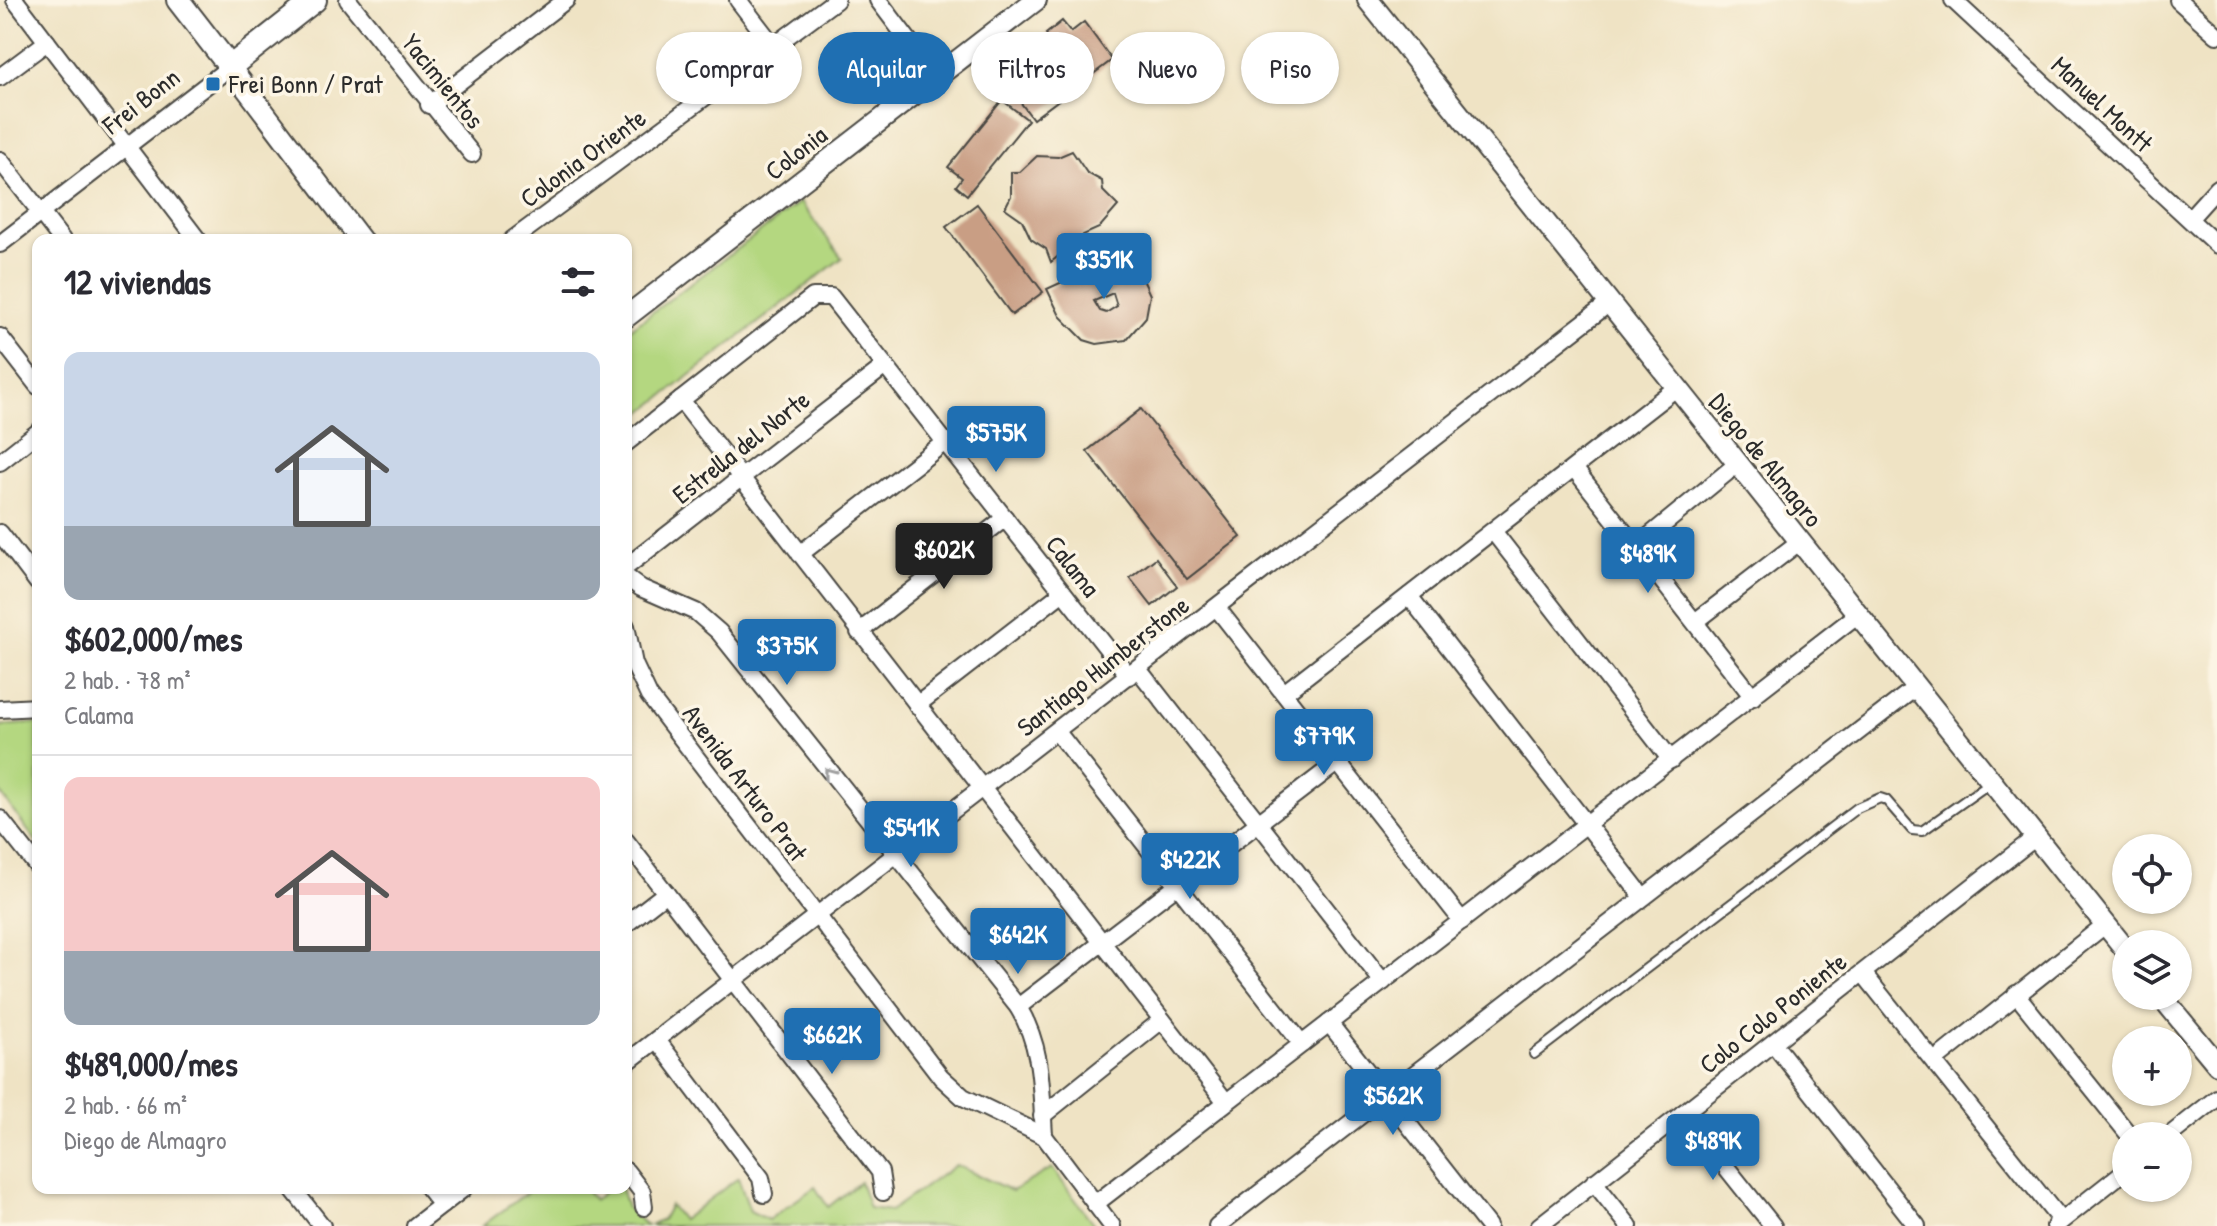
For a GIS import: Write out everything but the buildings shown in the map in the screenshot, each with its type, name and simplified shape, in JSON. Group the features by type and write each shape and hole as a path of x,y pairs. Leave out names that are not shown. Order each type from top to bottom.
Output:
{"main road":[{"path":"178,0 230,67"},
{"name":"Frei Bonn","path":"230,67 315,0"}],"street":[{"path":"15,0 194,234"},
{"name":"Yacimientos","path":"348,0 429,105 472,154"},
{"path":"429,105 566,0"},
{"path":"738,0 763,32"},
{"name":"Colonia Oriente","path":"795,32 836,0"},
{"path":"878,0 902,32"},
{"name":"Diego de Almagro","path":"1368,0 1736,465 2112,932"},
{"name":"Manuel Montt","path":"1953,0 2216,241"},
{"path":"2178,0 2217,35"},
{"name":"Colonia","path":"955,63 1026,3"},
{"path":"0,77 47,42"},
{"path":"230,67 356,234"},
{"name":"Frei Bonn","path":"0,244 230,67"},
{"name":"Colonia Oriente","path":"525,234 700,104"},
{"name":"Colonia","path":"632,312 903,104"},
{"path":"0,160 58,234"},
{"path":"2190,218 2217,188"},
{"name":"Calama","path":"681,400 813,297 831,297 1063,592 1258,823 1383,982"},
{"name":"Santiago Humberstone","path":"632,1059 1608,304"},
{"path":"0,337 32,378"},
{"name":"Estrella del Norte","path":"632,562 885,366"},
{"path":"1284,693 1676,388"},
{"path":"632,438 681,400 1226,1102"},
{"path":"0,462 32,437"},
{"path":"800,554 945,442"},
{"path":"1636,547 1736,465"},
{"path":"1574,468 1753,697"},
{"path":"859,632 1005,518"},
{"path":"1493,531 1671,760"},
{"path":"0,533 32,575"},
{"path":"1695,622 1799,542"},
{"path":"632,581 696,612 719,632 1018,1007 1031,1028 1040,1057 1044,1136"},
{"path":"917,705 1063,592"},
{"path":"1409,596 1643,897"},
{"path":"1217,608 1462,921"},
{"path":"1095,1204 1857,615"},
{"name":"Avenida Arturo Prat","path":"632,654 649,696 941,1077 963,1097 1044,1136 1112,1226"},
{"path":"1217,1226 1915,688"},
{"path":"0,709 32,707"},
{"path":"1057,732 1302,1044"},
{"path":"1018,1007 1338,762"},
{"path":"0,819 32,859"},
{"name":"Colo Colo Poniente","path":"1539,1226 2037,836"},
{"path":"632,849 880,1172 883,1192"},
{"path":"632,919 666,893"},
{"path":"1934,1061 2106,924"},
{"path":"1863,973 2058,1223 2112,1181"},
{"path":"2016,994 2119,1122"},
{"path":"2173,1010 2217,1064"},
{"path":"1042,1116 1162,1020"},
{"path":"1329,1023 1488,1226"},
{"path":"657,1040 761,1178 764,1194"},
{"path":"1773,1043 1917,1226"},
{"path":"2187,1122 2217,1098"},
{"path":"1683,1113 1773,1226"},
{"path":"632,1179 642,1192 644,1207"},
{"path":"1594,1182 1629,1226"},
{"path":"297,1194 322,1226"},
{"path":"433,1194 442,1205"},
{"path":"415,1226 456,1194"}],"lane":[{"path":"1534,1054 1857,808 1880,798 1886,800 1912,830 1922,831 1992,782"}],"green space":[{"path":"800,202 842,258 632,420 632,328"},
{"path":"32,723 32,836 0,793 0,726"},
{"path":"956,1165 1012,1191 1052,1168 1095,1226 650,1226 662,1220 670,1205 682,1220 738,1178 750,1211 768,1220 815,1187 828,1207 860,1182 869,1208 890,1211"},
{"path":"525,1194 589,1194 594,1200 602,1194 623,1194 627,1208 647,1226 482,1226"}],"place":[{"name":"Frei Bonn / Prat","path":"213,84"}]}
